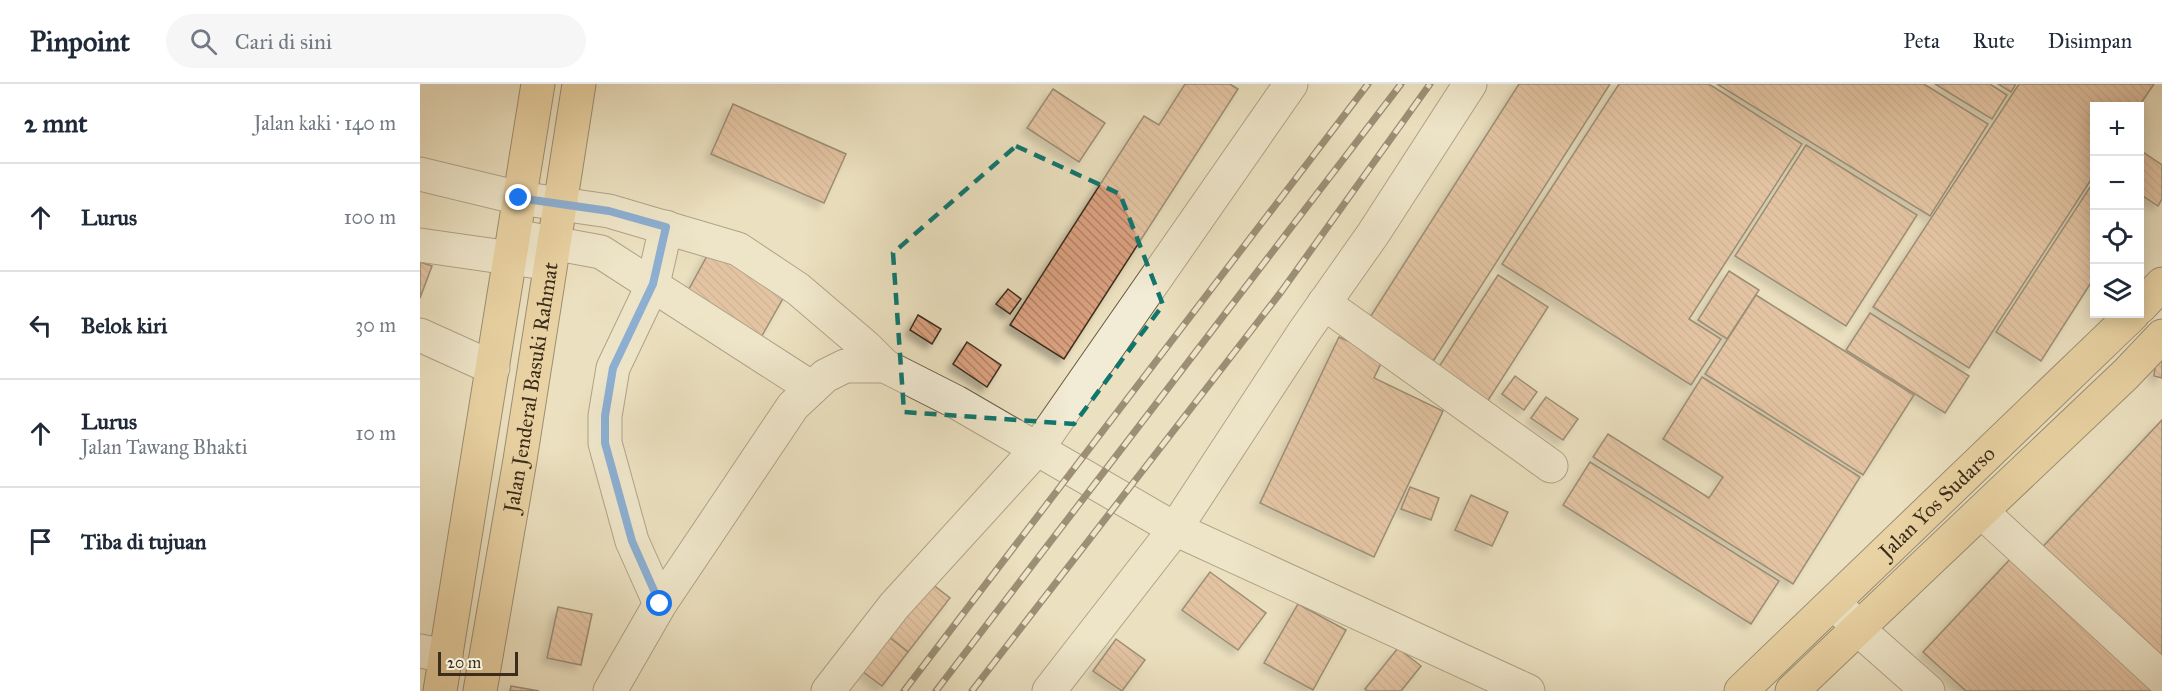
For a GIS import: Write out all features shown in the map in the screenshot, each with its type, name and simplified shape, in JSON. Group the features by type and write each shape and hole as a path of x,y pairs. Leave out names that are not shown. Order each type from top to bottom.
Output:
{"highway":[{"name":"Jalan Jenderal Basuki Rahmat","path":"440,691 433,654 493,368 538,84"},
{"name":"Jalan Jenderal Basuki Rahmat","path":"480,691 579,84"},
{"path":"2144,302 2162,284"},
{"name":"Jalan Yos Sudarso","path":"1741,691 2129,318"},
{"name":"Jalan Yos Sudarso","path":"1792,691 2126,374 2162,336"}],"street":[{"path":"1049,691 1175,529 1324,303 1373,234 1470,84"},
{"path":"828,691 894,606 1036,450 1137,308 1286,86"},
{"path":"420,174 519,198 609,211 738,249 798,289 885,366 956,402 1175,529 1528,691"},
{"path":"660,604 632,541 605,443 605,416 613,368 653,284 666,227"},
{"path":"420,245 512,246 553,254 601,252 812,388"},
{"path":"1324,303 1551,466"},
{"path":"420,335 493,368"},
{"path":"610,691 660,604 793,406 825,376 845,366 885,366"},
{"path":"1982,512 2162,678"},
{"path":"1835,603 1858,630 1928,691"}],"highlighted area":[{"path":"1016,146 1120,194 1163,305 1074,424 904,412 893,253"}],"building":[{"path":"1185,84 1230,84 1238,89 1064,359 1010,325 1144,116 1159,125"},
{"path":"1519,84 1610,84 1432,363 1367,322"},
{"path":"1619,84 1709,84 1802,144 1689,319 1721,339 1691,385 1502,264"},
{"path":"1717,84 1924,84 1988,124 1930,216"},
{"path":"1935,84 1990,84 2007,95 1992,119"},
{"path":"1998,84 2016,84 2011,92"},
{"path":"2019,84 2154,84 2142,102 2090,102 2090,181 1969,368 1873,307"},
{"path":"1053,89 1105,123 1079,162 1027,128"},
{"path":"733,104 846,154 824,203 711,154"},
{"path":"1806,145 1917,215 1846,326 1735,256"},
{"path":"2144,153 2162,165 2162,199 2158,206 2144,197"},
{"path":"2090,187 2090,284 2041,361 1996,332"},
{"path":"713,245 790,286 759,341 683,300"},
{"path":"420,262 432,266 420,298"},
{"path":"1729,271 1759,290 1727,339 1698,320"},
{"path":"1498,275 1548,307 1487,402 1437,370"},
{"path":"1008,289 1021,299 1010,314 996,304"},
{"path":"1756,295 1914,395 1863,475 1705,374"},
{"path":"1870,313 1969,376 1945,413 1846,350"},
{"path":"918,315 941,329 932,344 910,330"},
{"path":"1339,337 1384,357 1374,378 1443,411 1374,557 1260,503"},
{"path":"967,342 1001,365 987,387 953,364"},
{"path":"2156,360 2162,361 2162,378 2154,376"},
{"path":"1515,376 1537,392 1524,410 1502,394"},
{"path":"1702,377 1860,477 1793,584 1593,457 1608,434 1709,498 1723,477 1663,439"},
{"path":"1546,397 1578,419 1563,440 1531,418"},
{"path":"2162,420 2162,674 2035,555"},
{"path":"1590,462 1779,581 1751,624 1563,505"},
{"path":"1410,487 1439,498 1431,520 1401,509"},
{"path":"1471,495 1508,512 1492,546 1455,530"},
{"path":"2014,555 2162,691 1966,691 1923,652"},
{"path":"1210,572 1266,613 1238,650 1182,610"},
{"path":"927,580 950,598 908,652 885,634"},
{"path":"1298,604 1346,630 1313,690 1264,663"},
{"path":"558,607 592,614 581,665 547,658"},
{"path":"885,634 908,652 882,686 858,668"},
{"path":"1116,639 1145,660 1122,691 1093,671"},
{"path":"1398,648 1421,666 1401,691 1367,691 1365,689"},
{"path":"511,686 539,691 510,691"}],"railway":[{"path":"904,691 1368,84"},
{"path":"936,691 1401,84"},
{"path":"972,691 1281,292 1430,84"}],"route":[{"path":"519,198 609,211 666,227 653,284 613,368 605,416 605,443 632,541 660,604"}]}
